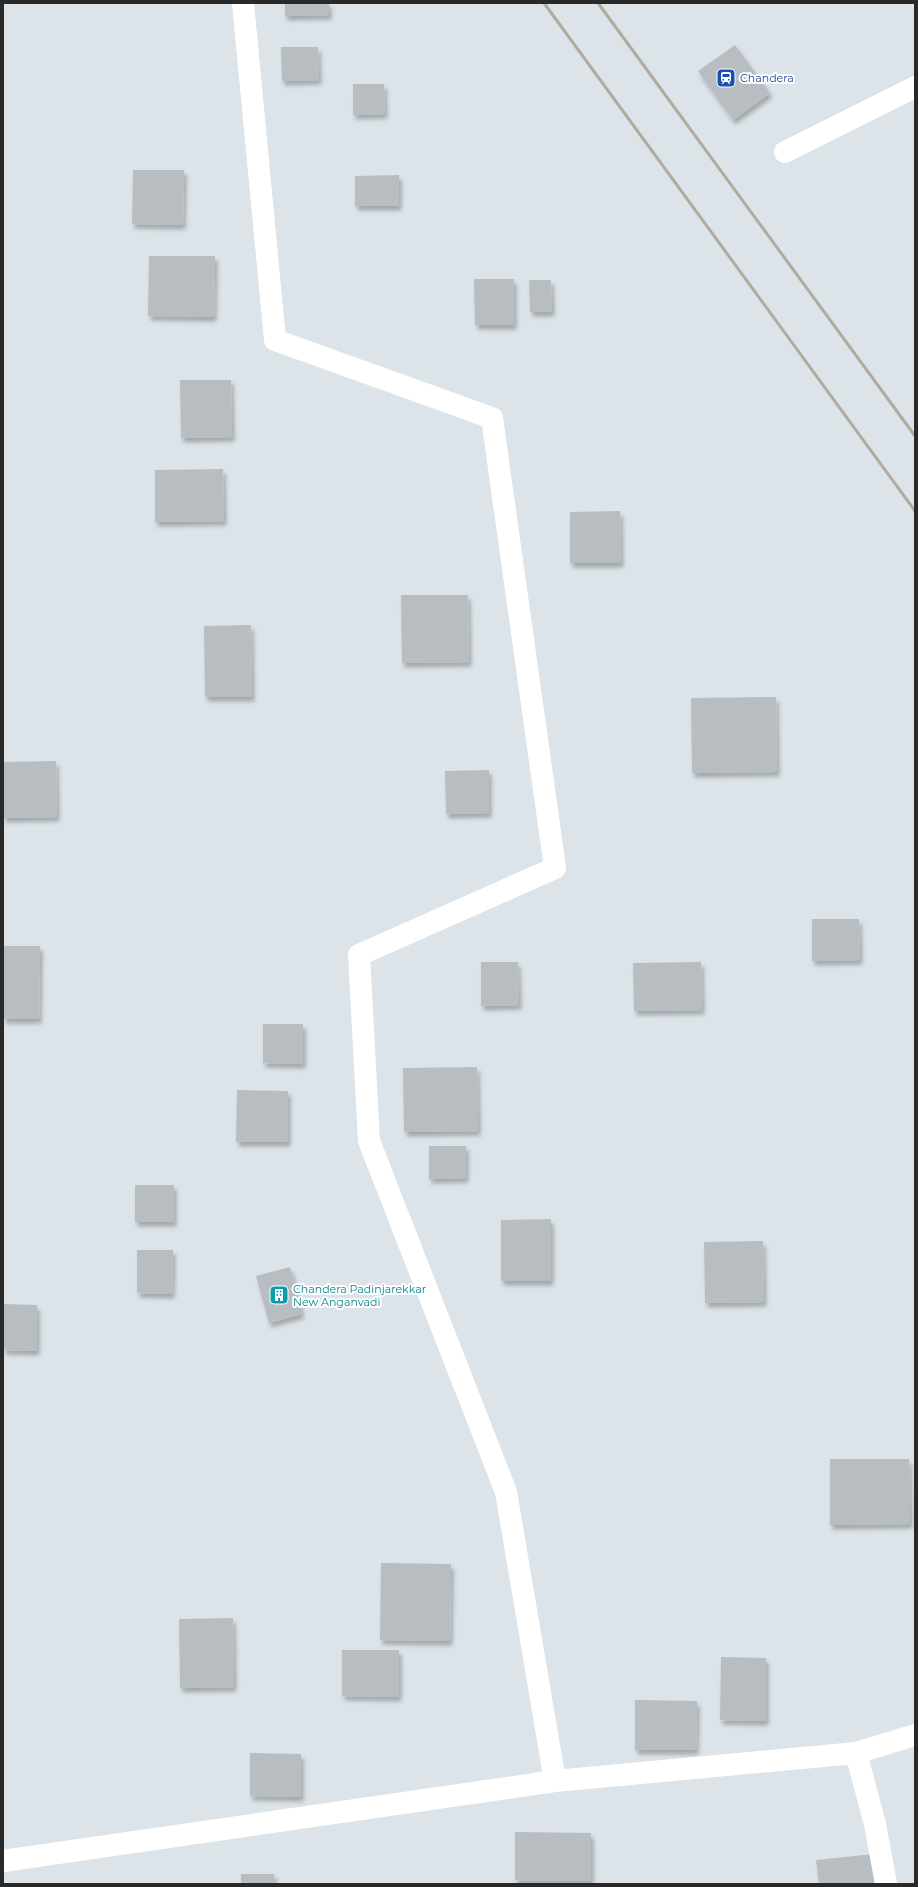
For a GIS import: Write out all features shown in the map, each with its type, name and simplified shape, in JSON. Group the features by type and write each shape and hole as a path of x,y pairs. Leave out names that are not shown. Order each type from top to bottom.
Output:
{"street":[{"path":"243,3 275,340 492,418 555,868 359,955 369,1141 506,1492 555,1781"},
{"path":"785,152 915,87"},
{"path":"3,1860 555,1781 856,1752 915,1735"},
{"path":"856,1752 875,1824 886,1884"}],"building":[{"path":"285,3 329,3 329,15 285,16"},
{"path":"735,45 770,93 733,120 698,71"},
{"path":"281,47 318,47 319,80 282,81"},
{"path":"353,84 384,84 385,114 353,115"},
{"path":"133,170 184,170 183,225 132,224"},
{"path":"399,175 399,206 355,206 355,176"},
{"path":"149,256 215,256 214,317 148,316"},
{"path":"474,279 514,279 514,325 475,325"},
{"path":"529,280 551,280 552,312 530,312"},
{"path":"180,380 231,380 232,437 181,438"},
{"path":"223,469 224,521 155,522 155,470"},
{"path":"620,511 621,563 570,563 570,512"},
{"path":"401,595 468,595 469,662 402,663"},
{"path":"251,625 252,697 205,697 204,626"},
{"path":"776,697 777,772 692,773 691,698"},
{"path":"56,761 57,817 3,818 3,762"},
{"path":"489,770 489,813 446,814 445,771"},
{"path":"812,919 859,919 860,960 812,961"},
{"path":"3,946 40,946 39,1019 3,1019"},
{"path":"481,962 518,962 519,1005 481,1006"},
{"path":"701,962 702,1010 634,1011 633,963"},
{"path":"263,1024 303,1024 303,1064 263,1063"},
{"path":"477,1067 478,1131 404,1132 403,1068"},
{"path":"237,1090 288,1091 288,1142 236,1142"},
{"path":"429,1146 466,1146 466,1178 429,1179"},
{"path":"135,1185 174,1185 174,1222 135,1222"},
{"path":"551,1219 551,1281 501,1281 501,1220"},
{"path":"763,1241 764,1302 705,1303 704,1242"},
{"path":"137,1250 173,1250 172,1294 137,1293"},
{"name":"Chandera Padinjarekkar New Anganvadi","path":"290,1267 302,1314 269,1323 256,1276"},
{"path":"3,1304 37,1305 37,1351 3,1350"},
{"path":"830,1459 909,1459 910,1524 830,1525"},
{"path":"381,1563 451,1564 450,1641 380,1640"},
{"path":"233,1618 234,1687 180,1688 179,1619"},
{"path":"342,1650 399,1650 399,1697 342,1696"},
{"path":"721,1657 766,1658 766,1721 720,1720"},
{"path":"635,1700 697,1701 696,1750 635,1750"},
{"path":"250,1753 301,1754 301,1797 250,1796"},
{"path":"515,1832 591,1833 591,1881 515,1880"},
{"path":"874,1854 878,1884 819,1884 816,1860"},
{"path":"241,1874 274,1874 274,1884 241,1884"}],"railway":[{"path":"544,3 915,511"},
{"path":"598,3 915,436"}],"place":[{"name":"Chandera","path":"726,78"},
{"name":"Chandera Padinjarekkar New Anganvadi","path":"279,1295"}]}
